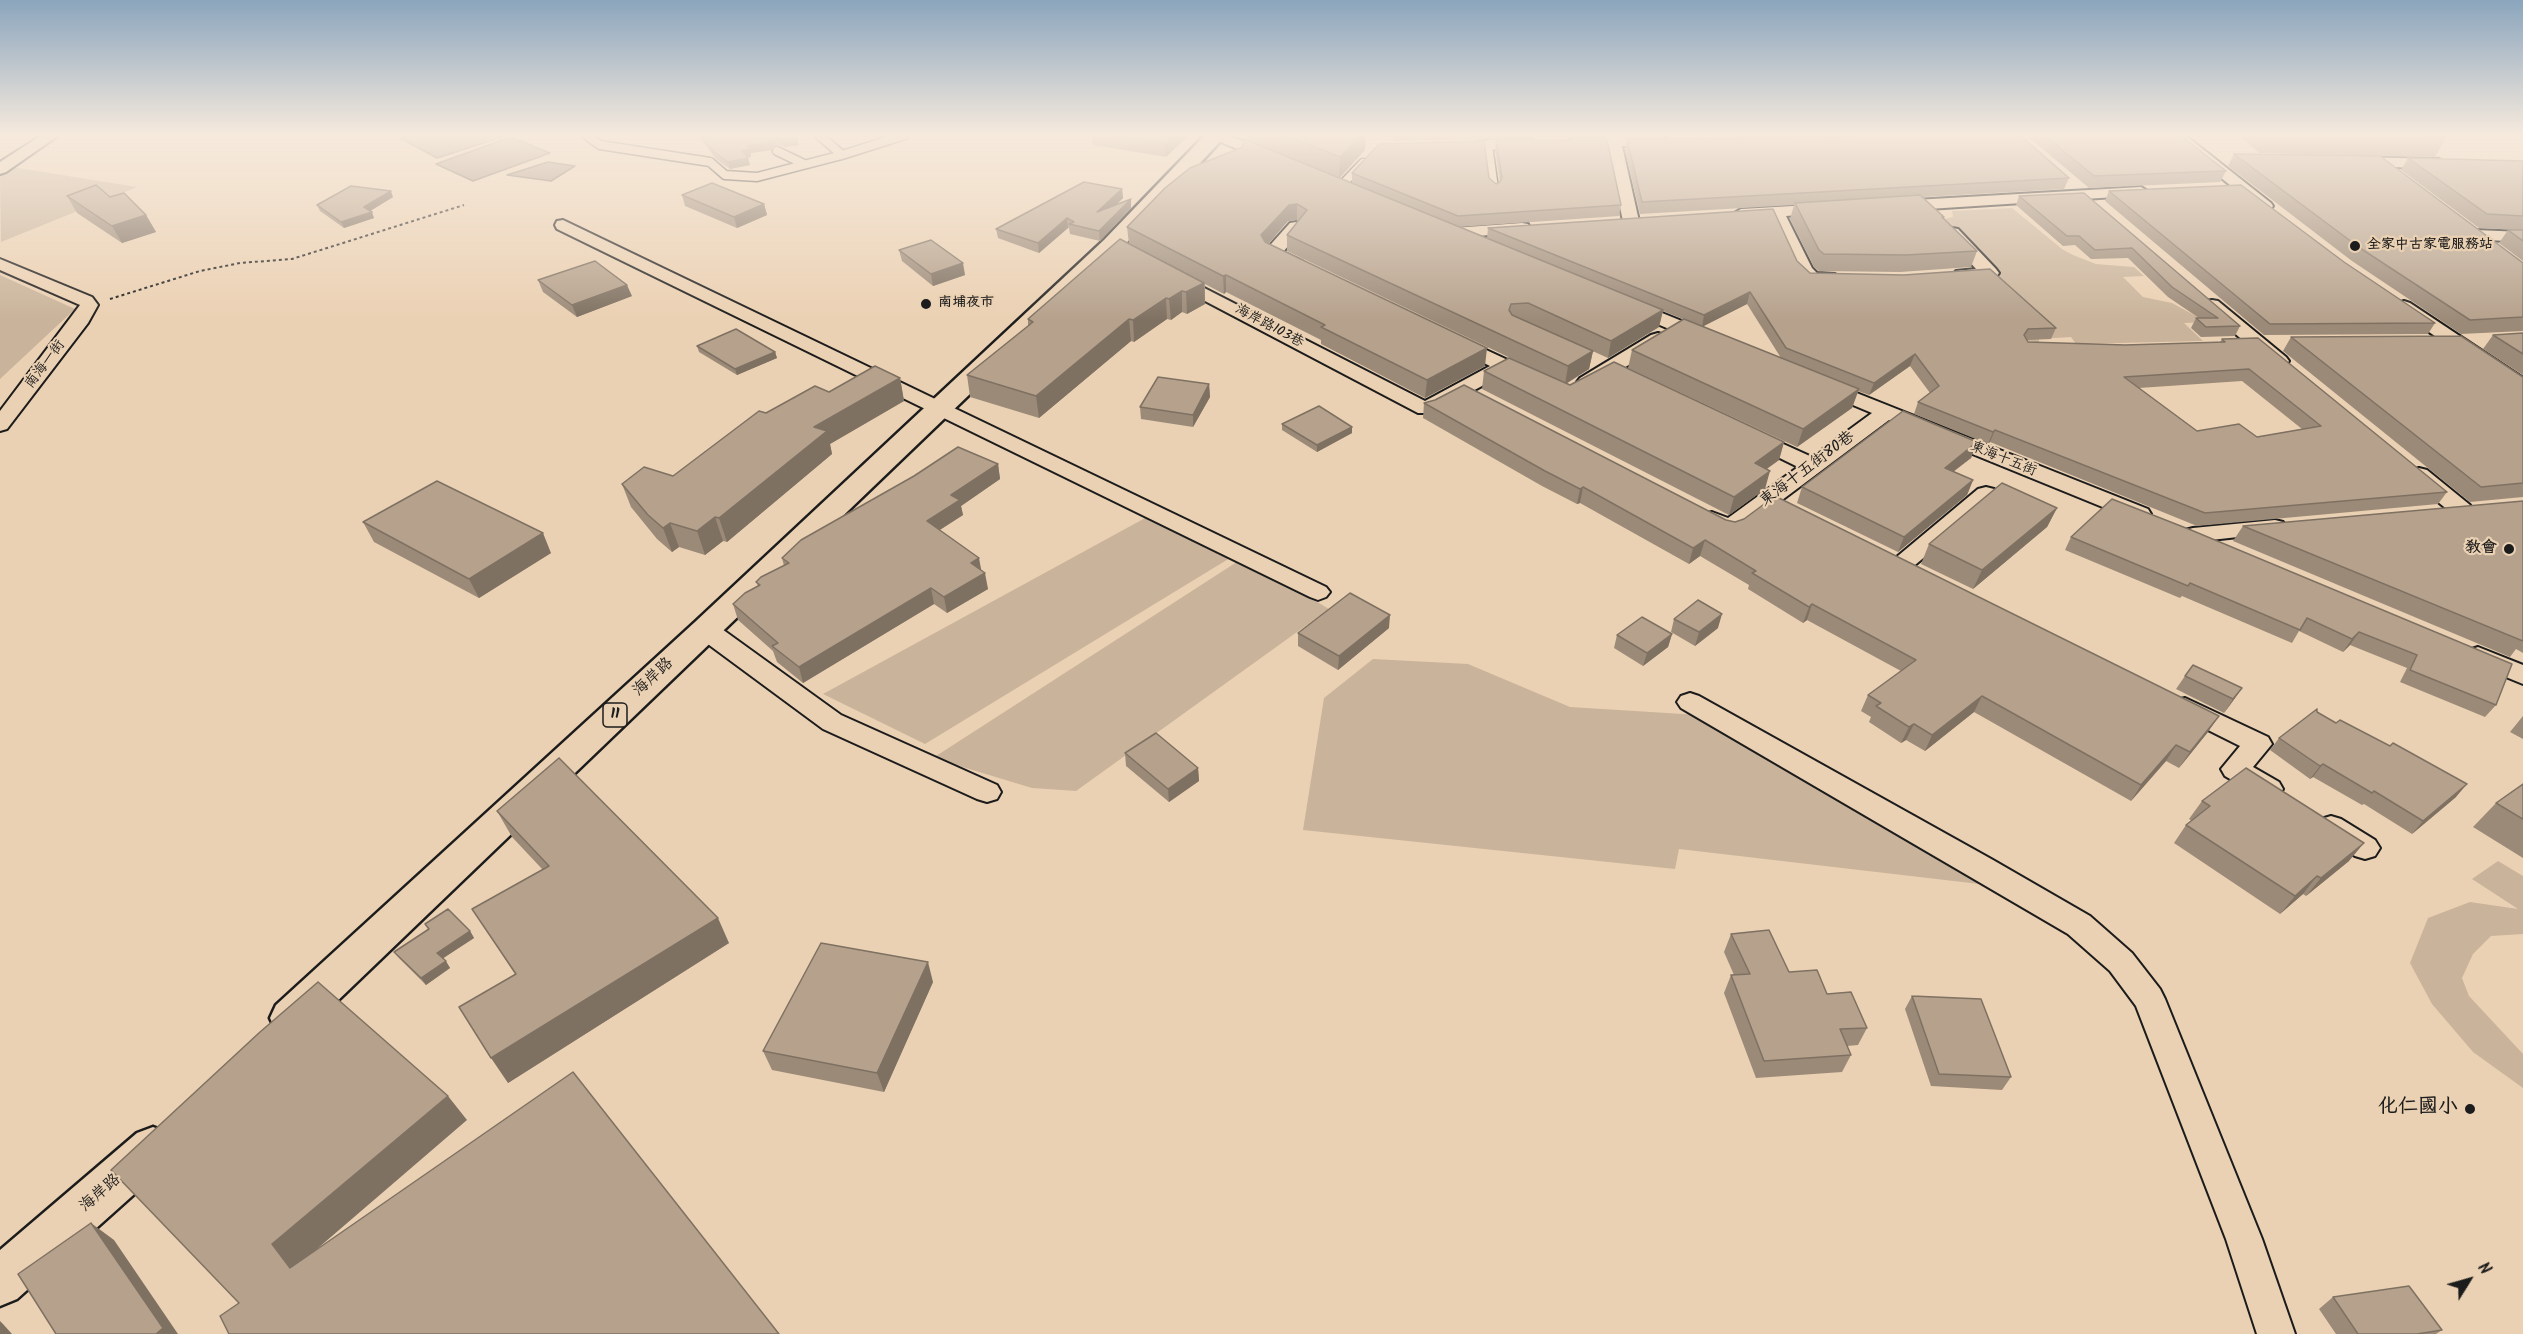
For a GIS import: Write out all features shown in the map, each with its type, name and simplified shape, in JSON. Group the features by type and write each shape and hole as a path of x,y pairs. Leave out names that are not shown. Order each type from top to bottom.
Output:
{"main road":[{"name":"海岸路","path":"269,1039 942,406 1123,250 1166,197"},
{"name":"海岸路","path":"0,1282 173,1129"}],"street":[{"path":"1626,197 1631,221"},
{"path":"1880,207 2043,197"},
{"path":"2085,197 2100,210"},
{"path":"2253,197 2278,217"},
{"path":"1925,204 1990,273 1945,276"},
{"path":"1721,215 1845,208"},
{"path":"1776,212 1805,271 1813,278 1846,278"},
{"path":"2458,222 2495,250"},
{"path":"564,225 942,406 1318,592"},
{"path":"1433,225 1496,251"},
{"path":"1296,227 1272,253 1314,274"},
{"path":"1454,233 1536,227"},
{"path":"2476,235 2523,237"},
{"path":"0,264 89,304"},
{"name":"海岸路103巷","path":"1154,267 1425,409 1462,389"},
{"path":"2196,291 2252,344 2295,374"},
{"path":"2391,299 2523,387"},
{"path":"1614,300 1722,344"},
{"name":"南海一街","path":"0,425 81,320 89,304"},
{"path":"1574,390 1679,326"},
{"path":"1442,335 1546,385"},
{"path":"2420,342 2489,340"},
{"path":"2252,344 2292,343"},
{"path":"1589,359 1631,379"},
{"path":"1462,389 1505,366"},
{"name":"東海十五街","path":"1810,381 2226,549"},
{"path":"1462,389 1482,400"},
{"name":"東海十五街80巷","path":"1689,507 1730,528 1779,505 1814,466 1886,412"},
{"path":"1739,430 1814,466"},
{"path":"2406,465 2472,509 2427,513"},
{"path":"1902,565 1986,494"},
{"path":"2193,535 2298,525"},
{"path":"706,630 832,722 987,792"},
{"path":"2457,647 2523,675"},
{"path":"2164,696 2258,744 2235,769 2285,799"},
{"path":"1690,702 2079,925 2121,962 2149,999 2244,1239 2276,1334"},
{"path":"2315,817 2365,848"}],"path":[{"path":"89,304 200,271 240,263 292,259 464,205"}],"shaded area":[{"path":"0,197 112,197 1,242"},
{"path":"2012,208 2062,249 2073,255 2096,264 2134,267 2144,276 2123,277 2143,297 2172,303 2207,322 2184,323 2203,341 2076,344 2071,337 2039,339 2039,344 2009,344 2030,321 1944,219 1953,217 1952,211"},
{"path":"0,275 75,309 0,379"},
{"path":"1147,517 1230,558 925,744 823,694"},
{"path":"1243,558 1329,609 1076,791 1032,788 933,758"},
{"path":"1373,659 1468,664 1570,707 1699,715 1988,885 1679,849 1675,869 1303,830 1324,698"},
{"path":"2498,861 2523,876 2523,934 2491,936 2473,954 2462,978 2469,996 2523,1054 2523,1088 2473,1052 2432,1004 2410,963 2428,918 2470,902 2518,909 2472,879"}],"building":[{"path":"69,197 128,197 146,215 112,226"},
{"path":"331,197 380,197 364,207 372,212 341,222 317,205"},
{"path":"687,197 747,197 764,204 734,217"},
{"path":"1055,197 1113,197 1097,212 1131,199 1099,231 1069,224 1074,222 1067,218 1038,243 996,229"},
{"path":"1156,197 1387,197 1663,310 1611,341 1528,303 1511,304 1509,310 1512,315 1593,351 1568,366 1287,235 1307,210 1297,204 1289,205 1261,235 1265,242 1487,348 1427,380 1321,327 1325,325 1127,227"},
{"path":"1412,197 1619,197 1621,205 1458,216"},
{"path":"1641,197 1726,197 1642,202"},
{"path":"1922,197 1977,251 1906,255 1824,254 1819,250 1795,203"},
{"path":"2021,197 2089,197 2240,326 2206,327 2196,318 2218,318 2172,287 2132,248 2095,250 2079,236 2067,236"},
{"path":"2117,197 2257,197 2344,262 2435,323 2270,324"},
{"path":"2292,197 2435,197 2523,263 2523,317 2470,320 2360,248"},
{"path":"2463,197 2523,197 2523,216 2487,214"},
{"path":"1773,209 1797,261 1810,273 1904,275 1990,269 2056,328 2028,329 2024,335 2028,342 2125,345 2225,342 2222,339 2258,338 2447,492 2205,513 1918,402 1939,386 1915,354 1874,383 1786,348 1750,292 1704,315 1488,228","holes":["2249,369 2321,426 2257,437 2239,424 2197,431 2124,377"]},
{"path":"2508,230 2523,230 2523,241"},
{"path":"1120,239 1204,283 1186,292 1182,291 1169,299 1166,298 1133,320 1129,319 1036,396 967,375 1033,322 1028,319"},
{"path":"931,240 963,263 931,274 899,250"},
{"path":"595,261 627,285 572,305 538,280"},
{"path":"1684,319 1859,389 1803,429 1632,350"},
{"path":"736,329 775,352 735,369 697,346"},
{"path":"2523,333 2523,354 2493,335"},
{"path":"2461,336 2523,377 2523,483 2481,487 2291,337"},
{"path":"1509,358 1570,385 1614,362 1784,442 1755,463 1770,471 1734,497 1484,371"},
{"path":"875,366 900,378 814,427 827,431 719,518 715,517 697,531 670,523 663,528 648,515 622,484 644,467 673,476 759,411 766,413 815,386 829,392"},
{"path":"1158,377 1209,384 1193,415 1140,407"},
{"path":"1464,385 1726,520 1735,522 1744,519 1775,496 2219,716 2190,752 2176,745 2141,785 1982,696 1932,735 1914,724 1909,727 1876,706 1881,703 1868,695 1916,660 1812,604 1809,607 1752,573 1756,571 1705,540 1693,548 1583,487 1580,489 1545,471 1424,403"},
{"path":"1319,406 1352,427 1317,445 1282,424"},
{"path":"1903,411 1977,442 1945,468 1973,480 1904,537 1802,487"},
{"path":"958,447 998,464 951,495 960,500 927,521 979,558 971,563 985,573 944,597 931,588 799,667 772,646 778,643 733,604 745,593 760,585 756,582 761,577 789,563 782,558 801,540 914,476"},
{"path":"437,481 543,533 469,579 363,522"},
{"path":"2002,483 2057,508 1982,570 1929,544"},
{"path":"2112,499 2512,664 2496,705 2410,670 2417,655 2359,632 2352,639 2307,618 2300,630 2190,583 2188,586 2071,537"},
{"path":"2523,501 2523,641 2243,526"},
{"path":"1350,593 1390,615 1339,656 1298,633"},
{"path":"1698,600 1722,614 1699,632 1674,619"},
{"path":"1642,617 1672,634 1647,653 1617,635"},
{"path":"2193,665 2242,688 2233,699 2185,676"},
{"path":"2317,709 2317,712 2336,723 2340,720 2390,746 2393,743 2467,784 2423,821 2374,791 2372,793 2323,764 2320,766 2279,738"},
{"path":"1156,733 1198,768 1168,789 1125,753"},
{"path":"559,758 718,918 491,1058 459,1007 516,974 472,909 549,866 497,811"},
{"path":"2246,768 2364,843 2321,878 2317,876 2295,896 2186,825 2210,806 2202,801"},
{"path":"2523,784 2523,819 2496,803"},
{"path":"448,909 470,931 437,953 446,961 421,978 394,952 429,929 425,924"},
{"path":"1769,930 1789,972 1817,970 1827,994 1851,992 1867,1028 1840,1029 1851,1055 1764,1061 1731,975 1750,974 1731,934"},
{"path":"821,943 928,962 877,1073 763,1051"},
{"path":"318,982 448,1096 272,1244 290,1268 573,1072 779,1334 229,1334 220,1316 239,1303 111,1170 260,1032"},
{"path":"1912,996 1981,999 2011,1077 1939,1074"},
{"path":"91,1223 163,1328 156,1334 56,1334 18,1274"},
{"path":"2409,1286 2442,1330 2417,1334 2358,1334 2333,1297"}],"place":[{"name":"全家中古家電服務站","path":"2355,246"},
{"name":"南埔夜市","path":"926,304"},
{"name":"教會","path":"2509,549"},
{"name":"化仁國小","path":"2470,1109"}]}
